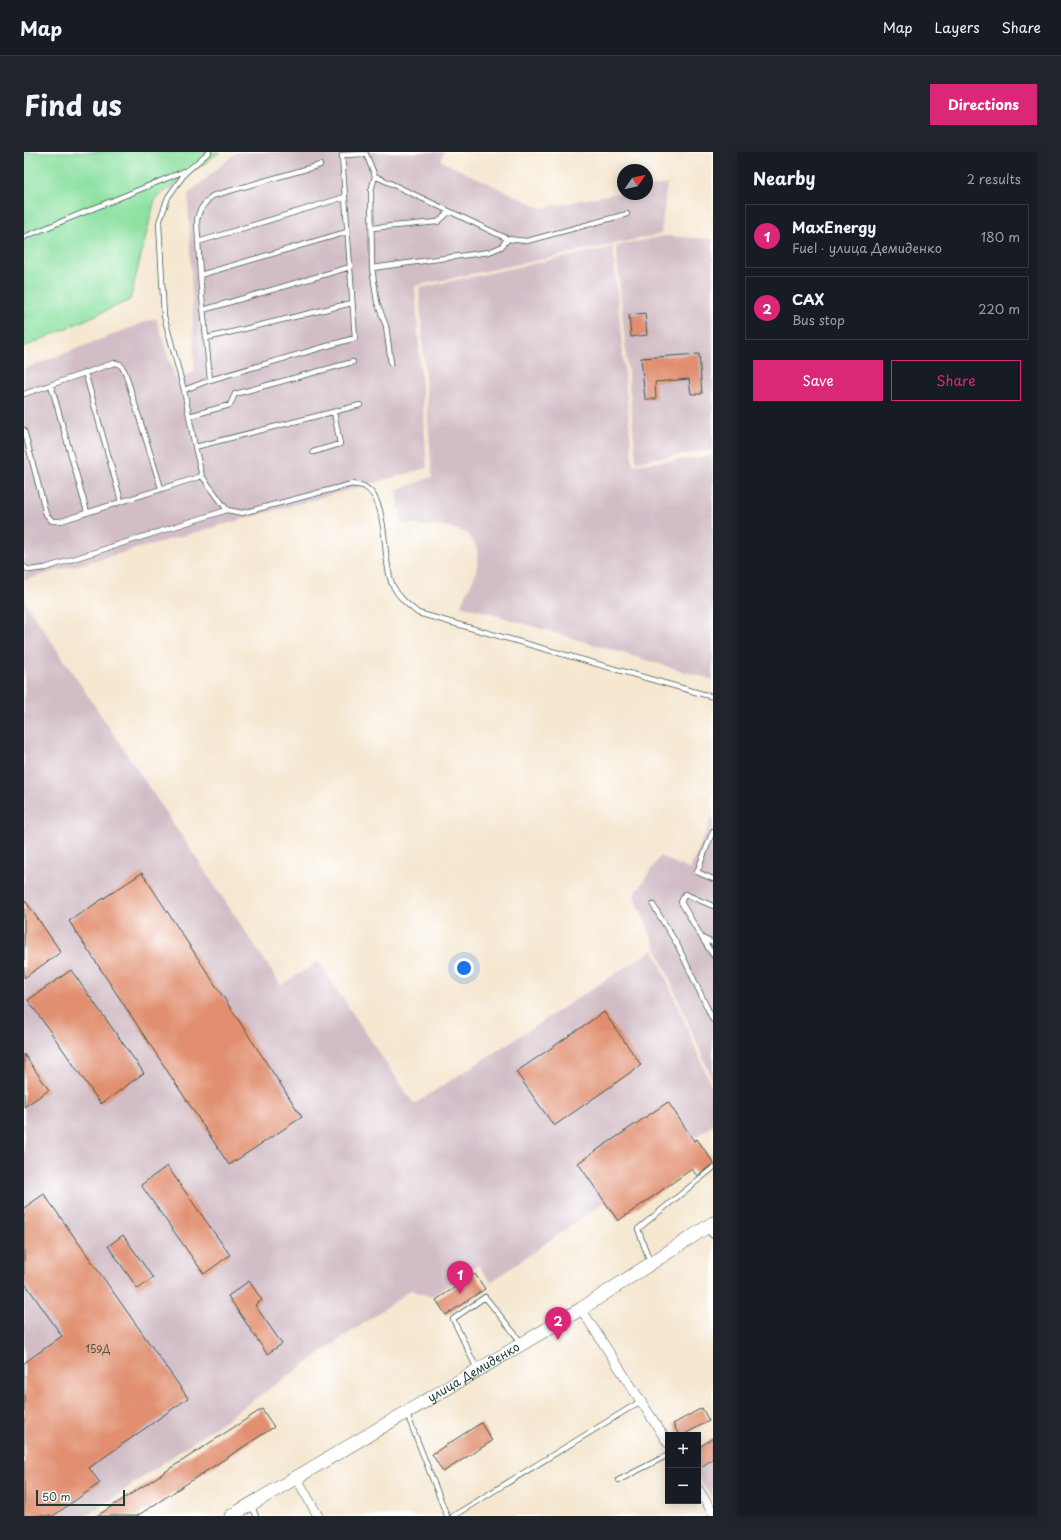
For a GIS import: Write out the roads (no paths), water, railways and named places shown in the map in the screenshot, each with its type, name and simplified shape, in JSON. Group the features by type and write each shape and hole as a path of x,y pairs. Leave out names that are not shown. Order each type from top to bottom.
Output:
{"main road":[{"name":"улица Демиденко","path":"231,1516 254,1510 296,1477 523,1344 581,1309 650,1264 710,1229"}],"street":[{"path":"581,1309 665,1438"},
{"path":"296,1477 318,1516"},
{"path":"701,1494 713,1513"}],"lane":[{"path":"209,152 190,168 168,197 159,223 164,316 184,390 195,447 202,476 227,510"},
{"path":"184,390 210,380 355,338 342,155 366,154 375,176 371,191 372,268 377,302 386,326 391,363"},
{"path":"210,380 200,275 197,221 198,213 212,196 320,165"},
{"path":"24,237 190,168"},
{"path":"375,176 508,239 527,241 627,214"},
{"path":"198,242 345,197"},
{"path":"372,228 438,222 449,212"},
{"path":"200,275 347,232"},
{"path":"372,268 489,252 501,247 508,239"},
{"path":"203,310 350,267"},
{"path":"207,338 352,303"},
{"path":"24,394 114,362 120,364 125,372 161,488"},
{"path":"189,416 230,404 235,394 353,362"},
{"path":"85,372 122,501"},
{"path":"51,385 86,512"},
{"path":"195,447 360,405"},
{"path":"313,452 340,444 334,412"},
{"path":"24,430 46,514 52,521 61,521 202,476"},
{"path":"24,567 29,570 45,568 227,510 242,513 352,484 365,487 380,507 388,570 392,585 403,602 418,613 713,697"},
{"path":"713,831 697,872 713,879"},
{"path":"713,906 685,894 681,902 713,955"},
{"path":"653,905 678,946 713,1020"},
{"path":"702,938 713,943"},
{"path":"650,1264 638,1229 713,1168"},
{"path":"478,1370 453,1319 485,1297 523,1344"},
{"path":"453,1516 640,1401"},
{"path":"406,1412 447,1516"},
{"path":"619,1480 665,1457"}],"place":[{"name":"MaxEnergy","path":"460,1294"},
{"name":"САХ","path":"558,1340"}]}
